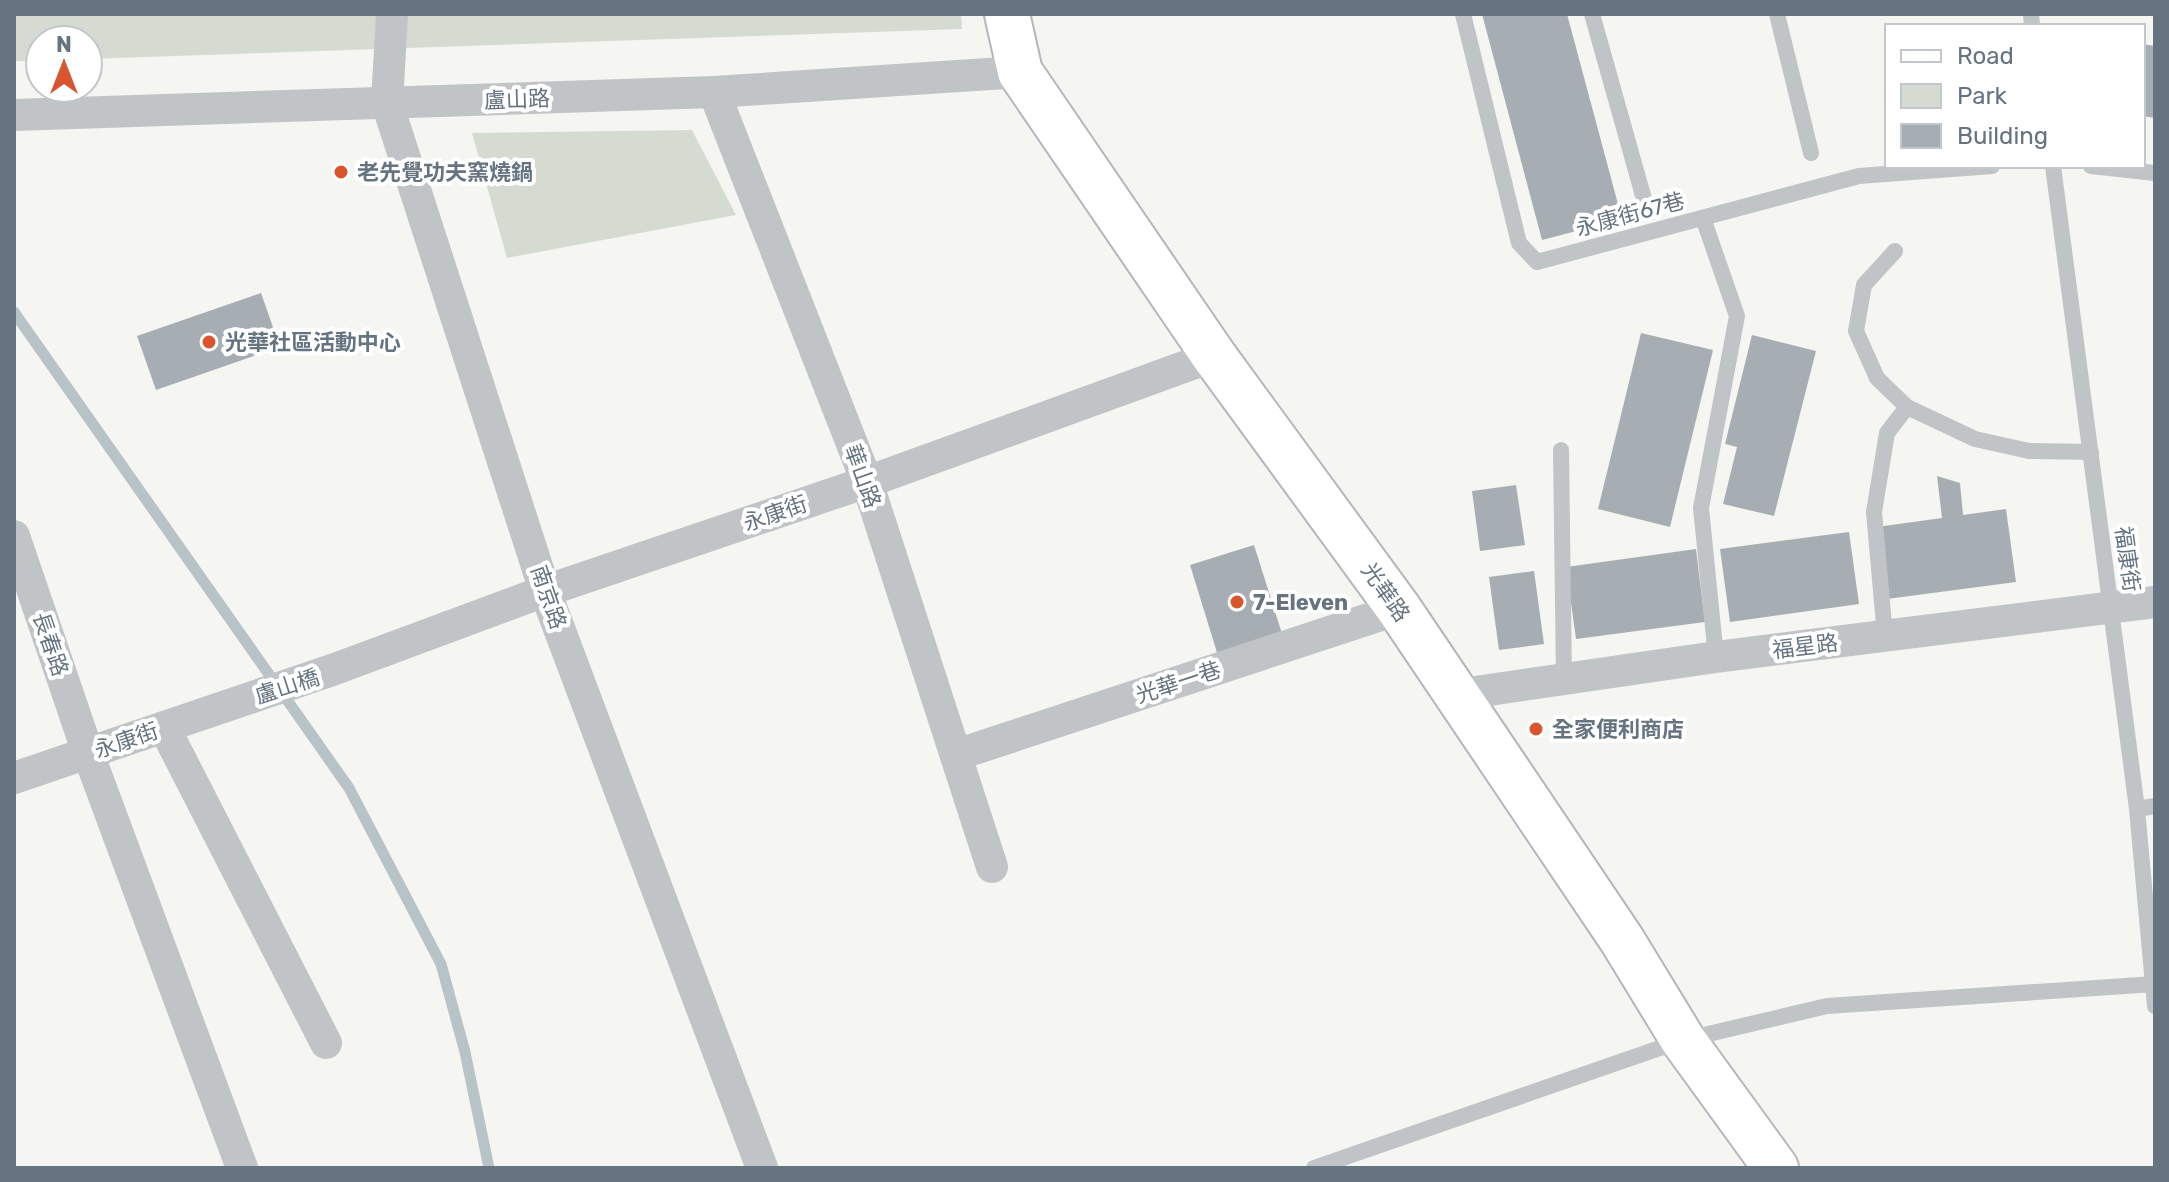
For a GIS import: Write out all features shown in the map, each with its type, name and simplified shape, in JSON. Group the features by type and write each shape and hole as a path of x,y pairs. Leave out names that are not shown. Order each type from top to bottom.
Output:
{"street":[{"name":"南京路","path":"392,14 387,103 545,591 762,1168"},
{"name":"光華路","path":"1007,14 1020,72 1214,356 1399,609 1622,940 1683,1040 1776,1168"},
{"name":"盧山路","path":"14,115 714,92 1020,72"},
{"name":"華山路","path":"714,92 867,482 992,867"},
{"name":"永康街","path":"335,669 545,591 867,482 1214,356"},
{"name":"長春路","path":"14,536 232,1165"},
{"name":"福星路","path":"1455,695 1716,657 2155,602"},
{"name":"光華一巷","path":"956,755 1399,609"},
{"name":"盧山橋","path":"238,702 335,669"},
{"name":"永康街","path":"14,778 238,702"},
{"path":"164,727 326,1043"}],"lane":[{"name":"永康街67巷","path":"1463,14 1519,243 1537,262 1859,176 1965,168"},
{"path":"1592,14 1644,199"},
{"path":"1777,14 1811,153"},
{"name":"福康街","path":"2053,168 2137,809 2155,1006"},
{"path":"2109,168 2155,173"},
{"path":"1703,218 1737,316 1701,508 1716,657"},
{"path":"1895,251 1864,285 1856,331 1877,378 1907,407 1975,439 2029,451 2091,452"},
{"path":"1885,636 1874,512 1887,433 1907,407"},
{"path":"1561,450 1564,681"},
{"path":"2137,809 2155,806"},
{"path":"1314,1168 1683,1040 1827,1006 2154,984"}],"green space":[{"path":"14,14 961,14 962,29 104,58 104,24 24,24 24,61 14,61"},
{"path":"692,130 736,215 507,258 472,133"}],"building":[{"path":"1482,14 1567,14 1622,219 1542,240"},
{"path":"2145,44 2155,46 2155,118 2145,116"},
{"name":"光華社區活動中心","path":"261,293 280,347 156,390 137,336"},
{"path":"1641,333 1713,350 1670,527 1598,509"},
{"path":"1752,335 1816,351 1774,516 1723,504 1737,447 1725,444"},
{"path":"1937,476 1960,483 1963,515 2006,509 2016,582 1887,599 1877,527 1942,518"},
{"path":"1516,485 1525,545 1480,551 1472,491"},
{"path":"1849,532 1859,604 1730,622 1720,549"},
{"name":"7-Eleven","path":"1254,545 1284,640 1219,659 1190,565"},
{"path":"1696,549 1705,622 1576,639 1566,567"},
{"path":"1534,571 1544,644 1499,650 1489,577"}],"waterway":[{"path":"14,312 349,788 441,964 465,1052 489,1168"}],"place":[{"name":"老先覺功夫窯燒鍋","path":"341,172"},
{"name":"光華社區活動中心","path":"209,342"},
{"name":"7-Eleven","path":"1237,602"},
{"name":"全家便利商店","path":"1536,729"}]}
